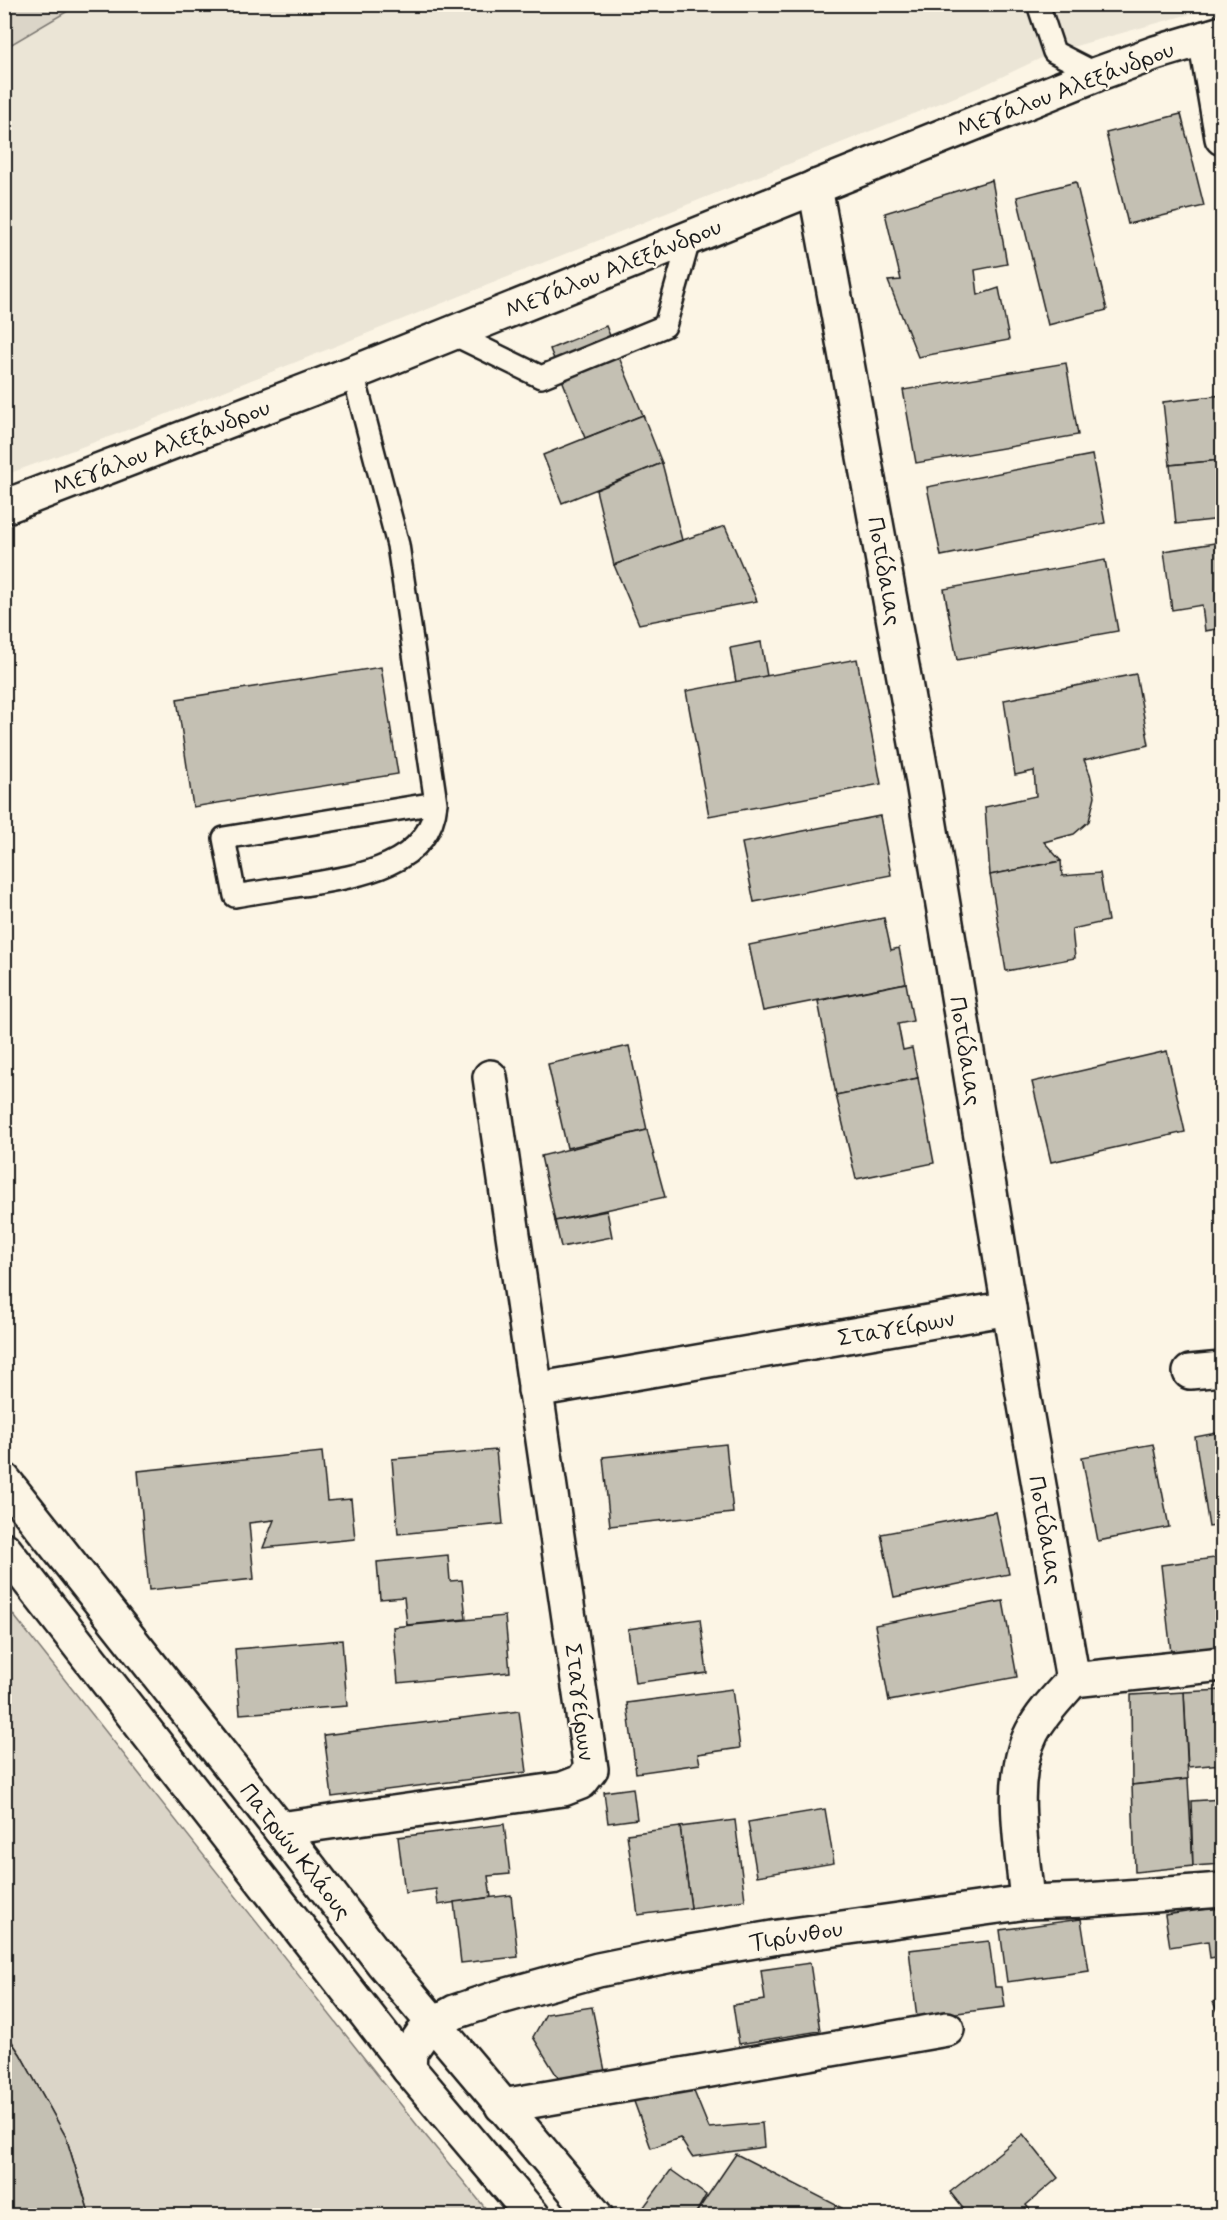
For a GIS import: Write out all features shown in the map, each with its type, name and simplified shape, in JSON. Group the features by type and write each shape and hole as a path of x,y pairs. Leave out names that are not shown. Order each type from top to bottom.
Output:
{"street":[{"name":"Μεγάλου Αλεξάνδρου","path":"4,507 354,373 1097,74 1214,36"},
{"path":"1214,36 1222,138"},
{"name":"Ποτίδαιας","path":"815,187 922,776 1072,1680"},
{"name":"Σταγείρων","path":"280,1829 563,1789 581,1782 591,1770 490,1077"},
{"name":"Σταγείρων","path":"535,1390 1009,1308"},
{"path":"1191,1372 1222,1369"},
{"name":"Πατρών Κλάους","path":"4,1480 280,1829 382,1962 596,2216"},
{"name":"Πατρών Κλάους","path":"4,1549 409,2069 533,2216"},
{"path":"1028,1902 1018,1792 1023,1759 1034,1728 1072,1680 1222,1664"},
{"name":"Τιρύνθου","path":"409,2069 408,2059 414,2045 433,2024 455,2012 486,2001 588,1973 672,1955 874,1922 1028,1902 1098,1900 1222,1890"},
{"path":"502,2106 947,2029"}],"lane":[{"path":"1038,4 1054,52 1097,74"},
{"path":"452,333 540,377 665,326 690,237"},
{"path":"354,373 398,545 436,803 435,818 424,838 414,848 388,864 345,879 235,896 224,838 436,803"}],"shaded area":[{"path":"5,4 78,4 78,5 5,48"},
{"path":"5,5 1222,5 1054,52 980,87 122,432 5,475"},
{"path":"4,1603 417,2125 491,2215 5,2215"}],"building":[{"path":"1181,114 1204,206 1128,224 1106,133"},
{"path":"992,180 1007,264 975,270 978,295 999,288 1009,340 918,357 888,281 901,280 885,213"},
{"path":"1076,182 1107,310 1048,325 1017,197"},
{"path":"606,326 643,415 585,438 550,349"},
{"path":"1066,363 1078,435 916,463 903,390"},
{"path":"1222,395 1222,460 1170,465 1163,402"},
{"path":"643,415 662,463 562,503 543,455"},
{"path":"1092,455 1105,523 941,556 927,487"},
{"path":"1222,460 1222,519 1176,524 1170,465"},
{"path":"662,463 682,540 614,565 596,490"},
{"path":"725,526 757,601 639,624 614,565"},
{"path":"1222,542 1222,628 1205,631 1202,605 1172,610 1164,551"},
{"path":"1105,560 1118,631 957,660 944,589"},
{"path":"761,642 767,676 736,682 730,648"},
{"path":"857,659 881,784 709,816 686,691"},
{"path":"381,667 398,774 193,807 177,699"},
{"path":"4,671 11,718 4,719"},
{"path":"1136,674 1149,745 1084,760 1095,796 1089,821 1074,834 1044,842 1061,861 990,875 985,807 1036,796 1034,771 1015,775 1004,700"},
{"path":"880,816 891,875 754,902 742,843"},
{"path":"1061,861 1062,876 1100,873 1108,921 1072,929 1075,958 1006,971 990,875"},
{"path":"884,918 891,950 899,948 906,983 763,1011 749,945"},
{"path":"906,983 913,1021 898,1024 903,1050 912,1048 918,1078 836,1095 818,1001"},
{"path":"629,1046 647,1130 567,1148 548,1064"},
{"path":"1167,1051 1185,1132 1051,1162 1032,1082"},
{"path":"918,1078 934,1163 856,1179 836,1095"},
{"path":"647,1130 665,1197 555,1221 541,1156"},
{"path":"607,1211 612,1237 561,1247 555,1221"},
{"path":"1222,1432 1222,1525 1209,1527 1195,1437"},
{"path":"726,1444 733,1513 610,1526 603,1457"},
{"path":"1153,1444 1169,1527 1098,1541 1082,1457"},
{"path":"496,1450 503,1524 398,1534 392,1459"},
{"path":"322,1452 327,1501 351,1499 355,1539 263,1548 274,1520 249,1523 254,1579 149,1590 138,1471"},
{"path":"996,1512 1009,1574 894,1597 881,1534"},
{"path":"448,1555 450,1581 462,1580 466,1619 407,1625 404,1597 380,1599 377,1562"},
{"path":"1222,1557 1222,1646 1171,1653 1161,1565"},
{"path":"1003,1601 1017,1677 889,1701 875,1625"},
{"path":"505,1616 510,1672 398,1683 393,1627"},
{"path":"700,1619 707,1673 635,1683 628,1629"},
{"path":"342,1640 347,1706 240,1714 235,1649"},
{"path":"732,1689 740,1748 698,1754 700,1764 636,1773 627,1703"},
{"path":"1222,1690 1222,1764 1188,1767 1184,1692"},
{"path":"1184,1692 1188,1779 1132,1785 1131,1695"},
{"path":"519,1711 527,1772 332,1797 324,1735"},
{"path":"1188,1779 1193,1866 1135,1872 1132,1785"},
{"path":"633,1788 637,1819 608,1823 604,1792"},
{"path":"1222,1799 1222,1864 1193,1866 1191,1801"},
{"path":"825,1809 834,1863 757,1876 748,1822"},
{"path":"735,1820 745,1900 691,1908 680,1827"},
{"path":"504,1824 510,1874 488,1876 491,1897 438,1905 436,1889 405,1893 398,1837"},
{"path":"680,1827 691,1908 638,1915 627,1834"},
{"path":"511,1895 518,1957 461,1963 454,1902"},
{"path":"1222,1907 1222,1956 1210,1958 1208,1941 1170,1947 1165,1915"},
{"path":"1081,1919 1089,1971 1007,1982 1000,1930"},
{"path":"989,1941 995,1987 1002,1987 1005,2007 917,2018 909,1950"},
{"path":"810,1963 820,2031 739,2044 733,2005 765,2000 761,1970"},
{"path":"1222,1997 1222,2020 1213,2002"},
{"path":"592,2007 605,2071 560,2081 533,2037 546,2014"},
{"path":"4,2030 20,2054 66,2137 90,2216 4,2216"},
{"path":"4,2030 20,2054 66,2137 90,2216 4,2216"},
{"path":"691,2084 709,2128 762,2123 764,2147 692,2157 680,2138 651,2148 632,2096"},
{"path":"1023,2134 1058,2178 1026,2205 1035,2216 969,2216 950,2192"},
{"path":"736,2154 842,2208 838,2216 694,2216"},
{"path":"671,2170 706,2195 694,2216 653,2216 643,2208"}]}
